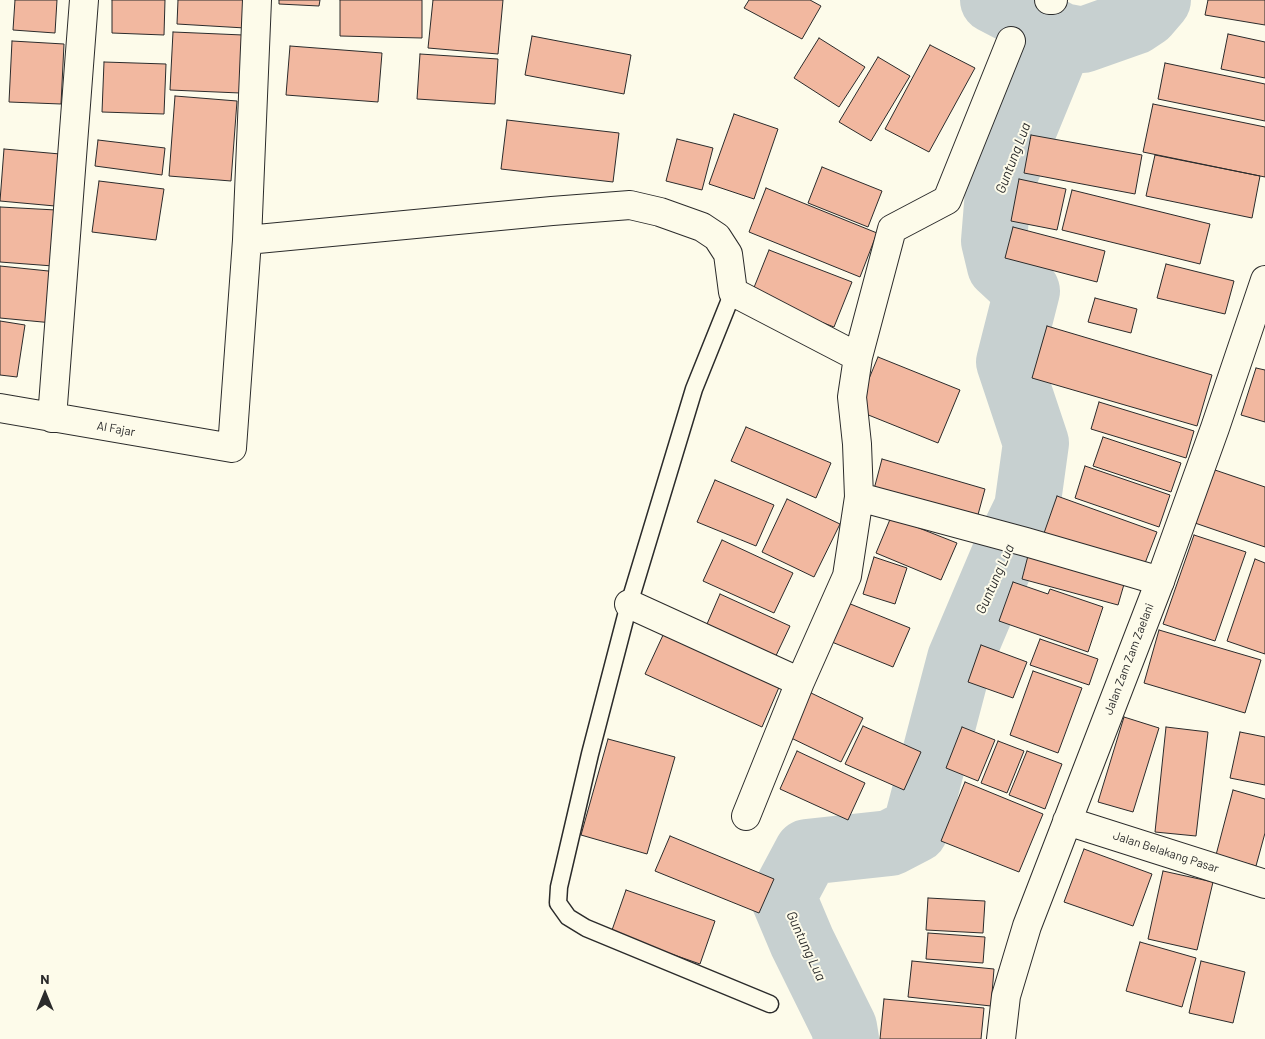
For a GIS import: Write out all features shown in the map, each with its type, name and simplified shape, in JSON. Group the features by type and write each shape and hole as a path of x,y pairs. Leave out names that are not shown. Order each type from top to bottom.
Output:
{"street":[{"path":"52,418 84,0"},
{"path":"256,0 247,240 630,205 660,212 702,227 717,237 728,254 733,292 858,357"},
{"path":"746,816 800,682 847,576 859,497 857,444 852,397 858,357 892,229 947,200 1010,41"},
{"name":"Al Fajar","path":"0,408 232,448 247,240"},
{"name":"Jalan Zam Zam Zaelani","path":"1001,1039 1006,996 1044,876 1068,821 1160,581 1215,428 1265,280"},
{"path":"859,497 1026,542 1160,581"},
{"path":"629,604 800,682"},
{"name":"Jalan Belakang Pasar","path":"1068,821 1265,884"}],"lane":[{"path":"733,292 694,389 629,604 590,754 559,887 558,903 568,917 586,928 770,1004"}],"building":[{"path":"15,0 57,0 55,33 13,30"},
{"path":"112,0 165,0 164,35 112,33"},
{"path":"178,0 246,0 245,28 177,24"},
{"path":"279,0 320,0 319,6 279,4"},
{"path":"340,0 422,0 422,38 340,36"},
{"path":"433,0 503,0 498,54 428,48"},
{"path":"749,0 810,0 821,6 802,39 744,8"},
{"path":"1208,0 1265,0 1265,25 1205,15"},
{"path":"173,32 243,35 240,93 170,90"},
{"path":"1228,34 1265,42 1265,78 1221,69"},
{"path":"532,36 631,55 624,94 525,75"},
{"path":"819,38 865,67 839,107 794,78"},
{"path":"12,41 64,44 61,104 9,102"},
{"path":"930,45 975,68 929,152 885,129"},
{"path":"290,46 382,53 378,102 286,95"},
{"path":"420,54 498,59 495,104 417,99"},
{"path":"878,57 910,76 871,141 839,122"},
{"path":"104,62 166,64 164,114 102,112"},
{"path":"1165,63 1265,84 1265,121 1158,99"},
{"path":"175,96 237,101 231,181 169,176"},
{"path":"1153,104 1265,127 1265,177 1143,152"},
{"path":"734,114 778,129 754,199 709,184"},
{"path":"507,120 619,133 613,182 501,169"},
{"path":"1031,135 1142,155 1135,194 1024,173"},
{"path":"677,139 713,148 702,190 666,181"},
{"path":"98,140 165,148 162,175 95,166"},
{"path":"4,149 60,154 55,206 0,201"},
{"path":"1155,155 1260,176 1252,218 1146,196"},
{"path":"822,167 882,191 868,227 808,203"},
{"path":"1019,179 1066,189 1057,230 1011,221"},
{"path":"99,181 164,189 156,240 92,232"},
{"path":"766,188 877,233 860,277 749,232"},
{"path":"1072,190 1210,224 1200,264 1062,230"},
{"path":"0,207 56,210 53,266 0,262"},
{"path":"1013,227 1105,251 1097,282 1005,258"},
{"path":"769,250 852,282 834,327 751,295"},
{"path":"1166,264 1234,281 1225,314 1157,298"},
{"path":"0,266 58,272 53,323 0,318"},
{"path":"1095,298 1137,309 1131,333 1088,322"},
{"path":"0,321 25,325 17,377 0,375"},
{"path":"1047,326 1212,375 1197,426 1032,378"},
{"path":"878,357 960,390 938,443 856,410"},
{"path":"1256,368 1265,370 1265,422 1241,415"},
{"path":"1099,402 1194,431 1186,458 1091,429"},
{"path":"746,427 831,463 816,498 731,461"},
{"path":"1103,437 1181,463 1171,492 1093,466"},
{"path":"882,459 985,489 976,522 873,493"},
{"path":"1085,466 1170,495 1159,527 1075,498"},
{"path":"1212,469 1265,487 1265,547 1192,522"},
{"path":"715,480 774,505 756,546 697,522"},
{"path":"1057,496 1157,532 1142,571 1043,536"},
{"path":"787,499 840,524 814,577 762,552"},
{"path":"891,517 957,543 941,580 876,553"},
{"path":"1194,535 1246,552 1215,641 1163,624"},
{"path":"722,540 793,573 774,613 703,581"},
{"path":"1030,548 1127,574 1118,605 1022,579"},
{"path":"874,557 907,568 895,604 863,594"},
{"path":"1255,559 1265,563 1265,654 1227,641"},
{"path":"1013,582 1048,594 1050,589 1103,607 1088,652 999,621"},
{"path":"720,594 790,626 773,662 704,631"},
{"path":"843,601 910,628 893,667 827,640"},
{"path":"1159,630 1261,660 1245,713 1144,683"},
{"path":"664,633 780,685 762,727 645,674"},
{"path":"1040,639 1098,659 1089,685 1030,665"},
{"path":"981,645 1027,662 1013,698 968,682"},
{"path":"1033,671 1082,688 1058,753 1010,735"},
{"path":"809,692 863,718 841,762 787,736"},
{"path":"1124,717 1159,728 1133,812 1098,802"},
{"path":"863,726 921,752 904,790 845,764"},
{"path":"962,727 995,740 978,781 946,768"},
{"path":"1166,727 1208,732 1196,836 1155,832"},
{"path":"1240,732 1265,737 1265,785 1230,778"},
{"path":"608,739 675,757 647,854 581,835"},
{"path":"998,741 1024,751 1007,793 981,783"},
{"path":"797,751 865,783 848,820 780,789"},
{"path":"1027,751 1062,764 1045,809 1009,795"},
{"path":"965,782 1043,814 1019,872 941,841"},
{"path":"1233,790 1265,799 1265,833 1256,866 1216,855"},
{"path":"670,836 774,879 759,913 655,871"},
{"path":"1084,849 1152,874 1133,926 1064,902"},
{"path":"1163,871 1213,882 1197,950 1148,939"},
{"path":"626,890 715,921 700,964 611,933"},
{"path":"928,898 985,901 983,933 926,930"},
{"path":"928,933 985,937 983,963 926,959"},
{"path":"1140,942 1196,958 1182,1007 1126,991"},
{"path":"912,961 994,969 991,1006 908,997"},
{"path":"1201,961 1245,972 1233,1023 1189,1013"},
{"path":"884,999 984,1008 981,1039 880,1039"}],"waterway":[{"path":"993,0 1062,36 1083,40 1134,22 1146,14 1158,0"},
{"name":"Guntung Lua","path":"846,1039 844,1027 802,942 783,897 807,852 890,843 915,830 960,659 1005,553 1027,508 1036,443 1009,362 1027,291 1000,266 994,241 998,192 1062,36"}]}
